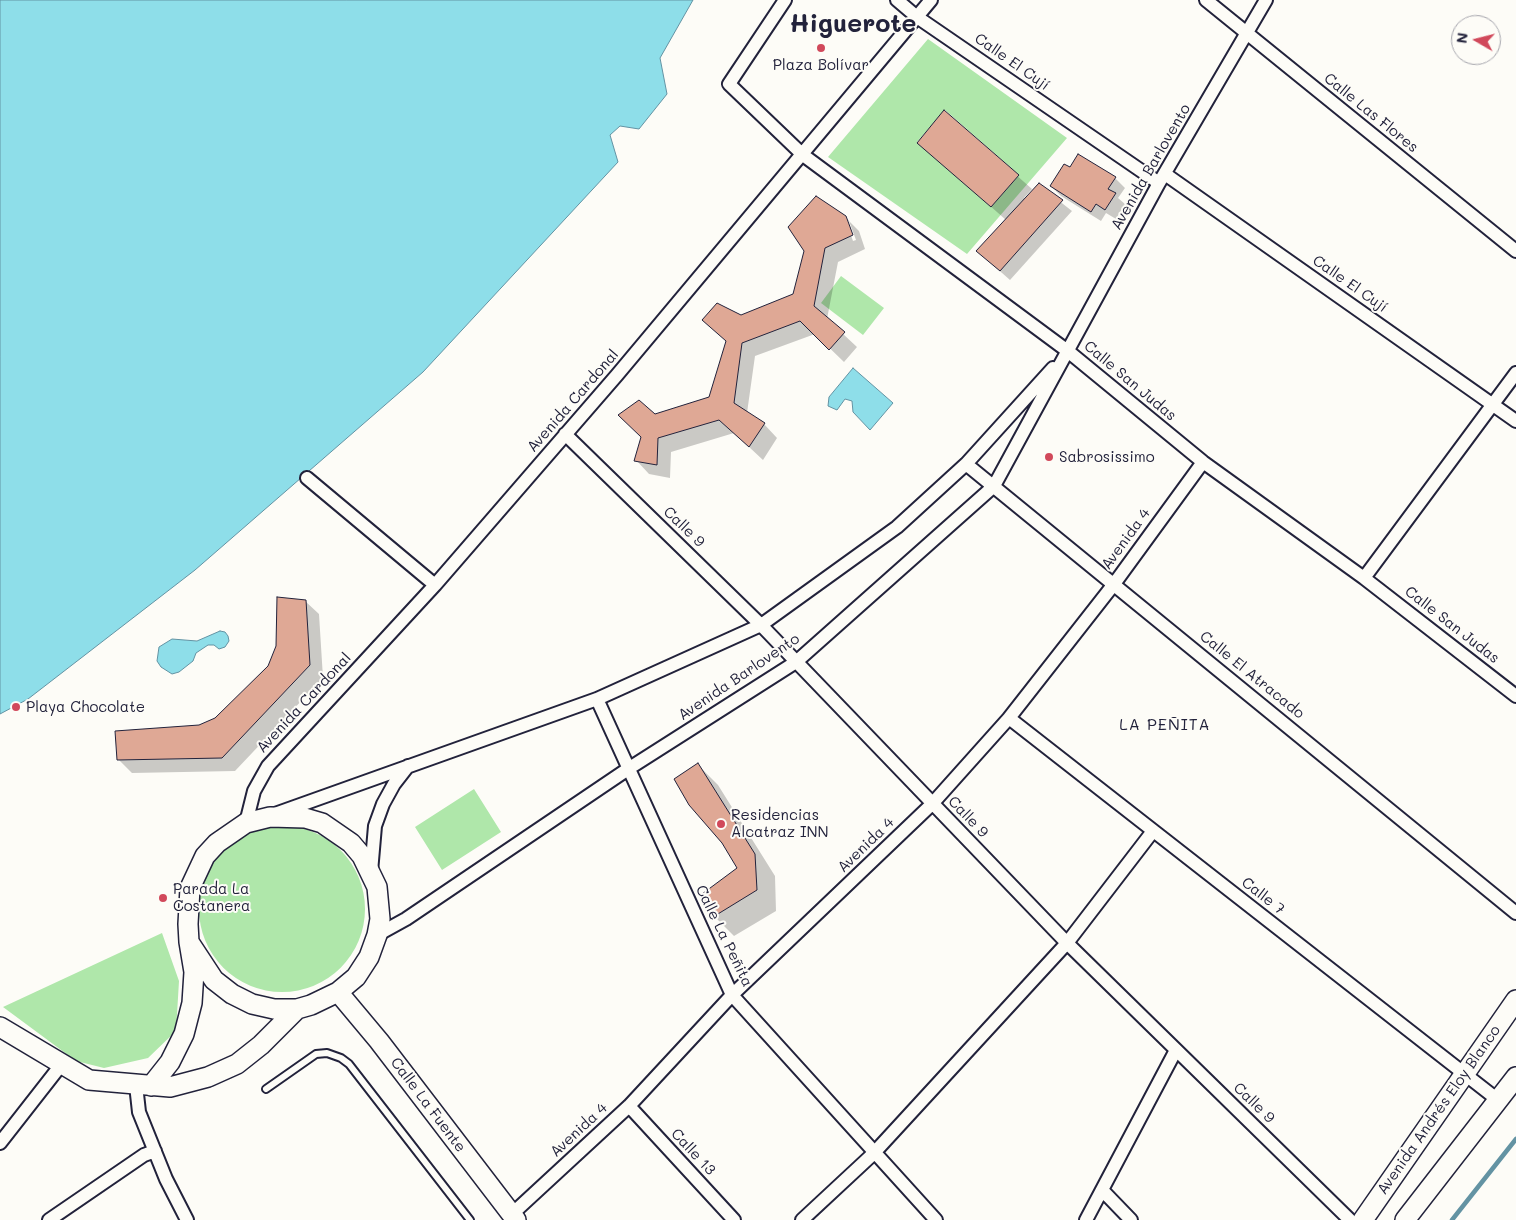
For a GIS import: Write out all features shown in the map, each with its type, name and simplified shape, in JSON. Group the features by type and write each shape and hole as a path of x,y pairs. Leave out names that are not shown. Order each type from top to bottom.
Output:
{"main road":[{"path":"143,1086 170,1062 184,1034 190,1011 194,972 190,942 188,906 190,888 196,872 217,843 246,823 270,817 305,818 322,824 351,843 371,872 379,903 377,935 369,957 360,970 338,992 325,1000 297,1009 274,1009 252,1004 232,994 214,980 190,942"},
{"name":"Calle La Fuente","path":"338,992 379,1041 514,1217"},
{"name":"Avenida Andrés Eloy Blanco","path":"1363,1220 1516,1000"},
{"path":"0,1027 60,1065 89,1080 170,1087 208,1077 237,1064 261,1045 297,1009"},
{"path":"1404,1220 1516,1077"}],"street":[{"name":"Calle San Judas","path":"785,0 729,84 803,155 1069,352 1202,462 1364,578 1516,696"},
{"name":"Calle El Cují","path":"897,0 917,17 1162,178 1516,421"},
{"name":"Avenida Cardonal","path":"246,823 254,791 268,766 435,585 803,155 931,0"},
{"name":"Calle Las Flores","path":"1206,0 1516,251"},
{"name":"Avenida Barlovento","path":"377,935 406,918 628,768 796,662 994,486 1069,352 1162,178 1266,0"},
{"name":"Avenida Barlovento","path":"270,817 597,698 762,625 898,527 966,464 1069,352"},
{"path":"1364,578 1516,373"},
{"name":"Calle 9","path":"565,434 762,625 1067,943 1350,1220"},
{"name":"Avenida 4","path":"514,1217 628,1106 732,995 932,804 1009,718 1114,584 1202,462"},
{"name":"Calle El Atracado","path":"966,464 1516,913"},
{"path":"307,478 435,585"},
{"name":"Calle La Peñita","path":"597,698 732,995 873,1154 936,1220"},
{"name":"Calle 7","path":"1009,718 1498,1100"},
{"path":"371,872 376,826 383,804 394,784 408,766"},
{"path":"802,1220 873,1154 1067,943 1153,831"},
{"path":"1086,1220 1176,1050"},
{"path":"0,1143 60,1065"},
{"path":"143,1086 139,1112 187,1220"},
{"name":"Calle 13","path":"628,1106 734,1220"},
{"path":"49,1220 144,1155 155,1151"},
{"path":"1103,1191 1131,1220"}],"lane":[{"path":"266,1089 316,1054 326,1054 341,1058 349,1064 470,1220"}],"green space":[{"path":"928,39 1067,138 967,254 828,157","holes":["945,110 1019,175 991,207 917,142"]},
{"path":"841,276 884,308 863,335 821,303"},
{"path":"474,789 501,832 442,870 415,827"},
{"path":"274,826 290,826 314,832 341,850 359,877 365,909 359,941 341,968 314,986 290,992 274,992 250,986 229,973 218,962 205,941 199,917 199,901 205,877 218,856 229,845 250,832"},
{"path":"162,933 179,981 176,1031 148,1058 104,1068 76,1061 3,1007"}],"water":[{"path":"0,0 693,0 660,58 667,94 639,129 620,126 610,135 618,162 423,372 195,570 28,699 0,714"},
{"path":"853,368 893,403 870,430 853,412 852,401 845,399 837,410 828,406 829,397"},
{"path":"220,631 225,632 228,636 229,641 225,647 219,649 214,645 208,645 196,653 193,661 179,672 172,674 161,667 157,661 159,647 172,639 197,641"}],"building":[{"path":"944,110 1019,175 991,207 917,143"},
{"path":"1078,154 1116,177 1108,189 1116,193 1105,210 1096,204 1091,212 1050,186 1064,164 1070,167"},
{"path":"1039,183 1063,200 1000,271 976,251"},
{"path":"816,196 846,216 853,235 825,248 814,306 845,332 829,350 800,321 742,343 734,403 765,423 749,447 719,420 658,438 657,465 634,461 641,437 618,415 639,400 655,414 709,397 726,341 702,320 717,303 741,315 793,294 804,251 788,227"},
{"path":"277,597 306,600 310,665 222,758 117,760 115,731 199,725 215,718 268,666 276,646"},
{"name":"Residencias Alcatraz INN","path":"698,763 755,854 757,890 713,917 702,894 737,868 722,843 689,805 674,779"}],"waterway":[{"path":"1452,1220 1516,1139"}],"place":[{"name":"Plaza Bolívar","path":"821,48"},
{"name":"Sabrosissimo","path":"1049,457"},
{"name":"Playa Chocolate","path":"16,707"},
{"name":"Residencias Alcatraz INN","path":"721,824"},
{"name":"Parada La Costanera","path":"163,898"}],"district":[{"name":"Higuerote","path":"853,24"},
{"name":"LA PEÑITA","path":"1165,725"}]}
